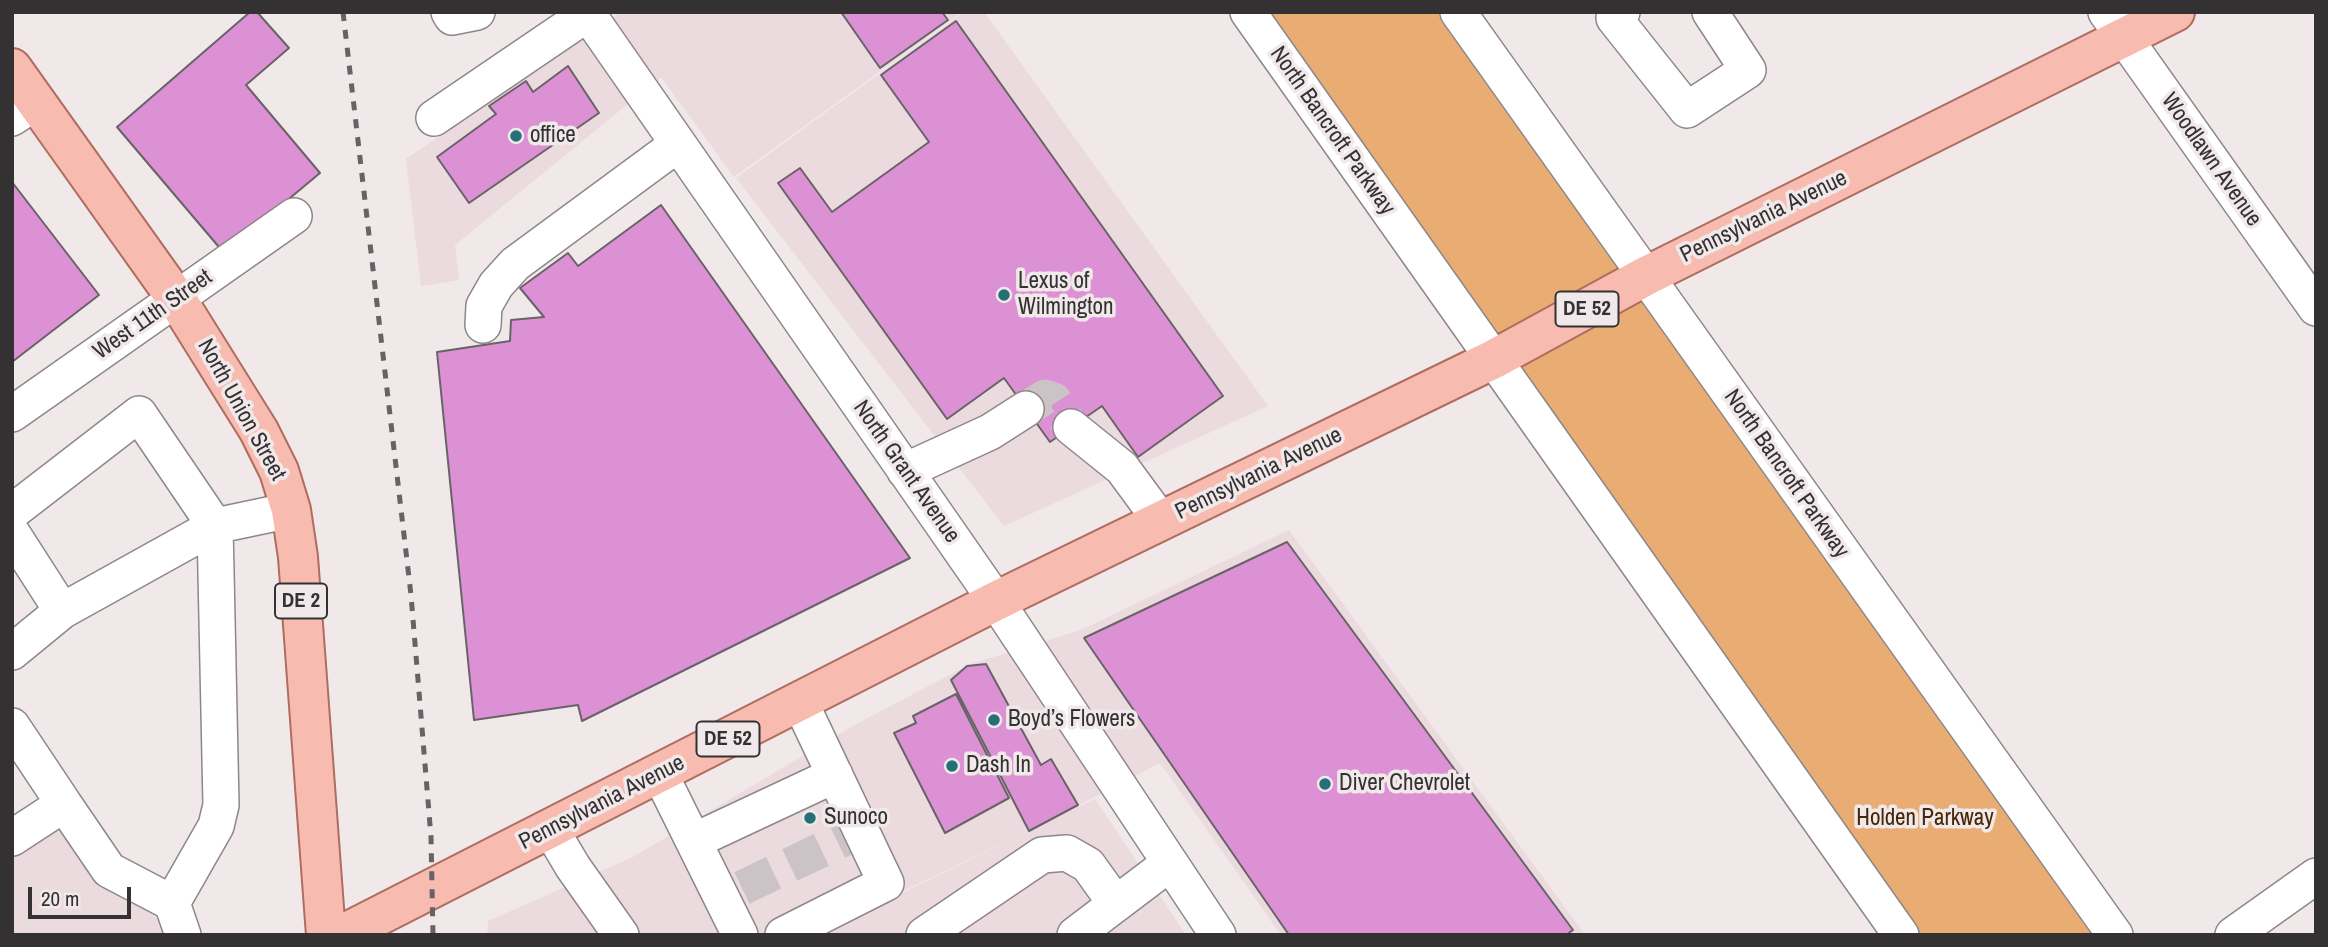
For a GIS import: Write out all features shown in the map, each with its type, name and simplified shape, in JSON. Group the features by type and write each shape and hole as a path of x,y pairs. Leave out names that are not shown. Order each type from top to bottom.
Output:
{"main road":[{"name":"Pennsylvania Avenue","path":"341,935 996,601 1494,359 2115,25 2175,12"},
{"name":"North Union Street","path":"12,68 24,110 176,298 259,431 279,471 291,510 298,557 326,935"}],"street":[{"path":"449,12 452,17 477,12"},
{"name":"North Bancroft Parkway","path":"1248,12 1902,935"},
{"name":"North Bancroft Parkway","path":"1458,12 2115,935"},
{"path":"1622,12 1614,18 1687,110 1748,70 1710,12"},
{"path":"434,118 588,13"},
{"name":"North Grant Avenue","path":"588,13 996,601 1170,863 1212,932"},
{"name":"Woodlawn Avenue","path":"2115,25 2316,308"},
{"path":"484,325 484,306 496,285 515,264 678,144"},
{"name":"West 11th Street","path":"12,414 294,216"},
{"path":"905,471 982,436 1026,409"},
{"path":"12,512 139,414 215,526 220,805 216,826 178,919 109,870 12,726"},
{"path":"1071,427 1122,468 1161,521"},
{"path":"12,652 62,611 215,526 291,510"},
{"path":"12,533 62,611"},
{"path":"783,935 887,883 853,834 835,775 800,702"},
{"path":"660,774 694,841 732,893 740,935"},
{"path":"694,841 835,775"},
{"path":"12,838 64,804"},
{"path":"551,830 573,867 621,935"},
{"path":"924,935 1042,855 1067,853 1088,865 1116,904"},
{"path":"1075,935 1170,863"},
{"path":"2233,935 2316,876"}],"shaded area":[{"path":"621,12 962,12 734,177 661,77 455,245 459,280 421,286 406,159"},
{"name":"Lexus of Wilmington","path":"964,12 984,12 1268,406 1004,526 736,178"},
{"path":"1289,530 1585,935 1281,935 1160,763 1029,831 840,921 822,935 487,935 488,921 633,857 853,726 968,665 1081,630"},
{"path":"1095,799 1186,935 826,935 841,923"},
{"path":"80,808 168,935 12,935 12,858"}],"green space":[{"name":"Holden Parkway","path":"1248,12 1458,12 2115,935 1901,935"}],"building":[{"path":"250,12 257,12 289,48 246,85 320,173 224,253 117,127"},
{"path":"841,12 942,12 948,20 880,68"},
{"name":"Lexus of Wilmington","path":"956,21 1223,396 1138,457 1102,406 1050,442 1004,378 947,419 778,183 800,168 832,212 929,142 881,75"},
{"name":"office","path":"568,66 599,113 469,203 437,157 496,114 489,106 526,81 533,92"},
{"path":"12,182 99,295 12,362"},
{"path":"661,205 910,558 582,721 578,705 474,720 437,352 510,341 511,320 544,317 520,288 568,253 578,266"},
{"name":"Diver Chevrolet","path":"1287,542 1573,930 1566,935 1289,935 1084,638"},
{"name":"Boyd’s Flowers","path":"986,664 1041,765 1051,759 1078,805 1029,831 951,680 967,666"},
{"name":"Dash In","path":"956,694 1009,798 945,833 894,733 916,723 913,716"}],"tunnel":[{"path":"1026,409 1045,397 1054,400 1071,427"},
{"path":"742,888 844,839"}],"railway":[{"path":"343,12 411,595 431,837 433,935"}],"place":[{"name":"office","path":"516,136"},
{"name":"Lexus of Wilmington","path":"1004,295"},
{"name":"Boyd’s Flowers","path":"994,720"},
{"name":"Dash In","path":"952,766"},
{"name":"Diver Chevrolet","path":"1325,784"},
{"name":"Sunoco","path":"810,818"}]}
